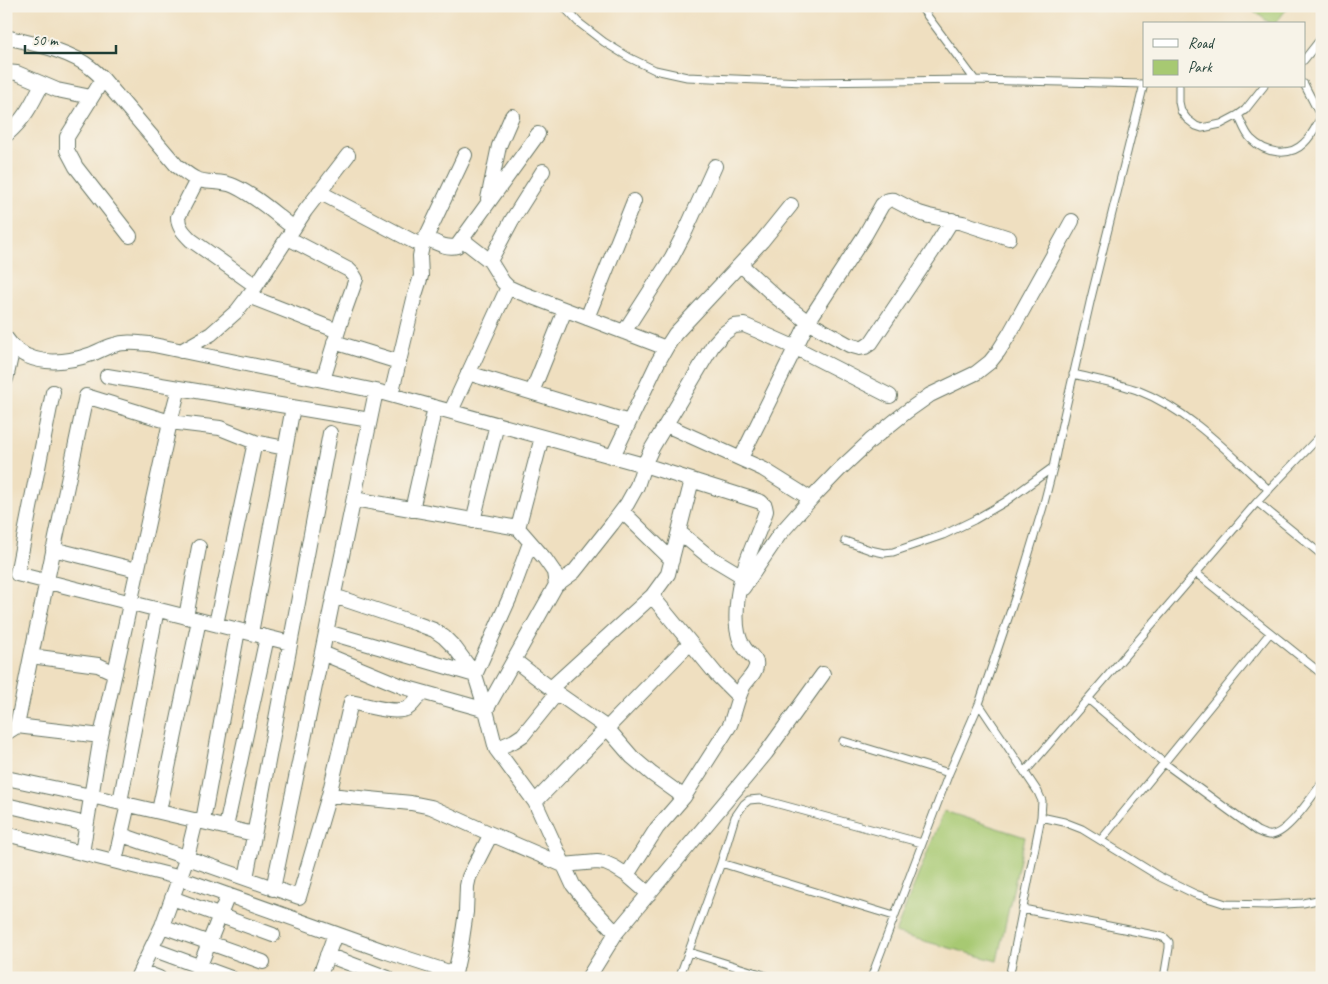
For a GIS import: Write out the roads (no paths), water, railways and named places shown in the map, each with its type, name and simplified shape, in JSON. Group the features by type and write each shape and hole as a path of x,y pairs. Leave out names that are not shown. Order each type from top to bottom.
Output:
{"street":[{"path":"6,36 65,54 91,68 103,79 177,166 188,175 197,180 221,182 235,186 257,200 291,233 353,274 356,279 323,380"},
{"path":"6,72 17,72 57,90 91,97"},
{"path":"103,79 67,137 67,150 76,167 130,236"},
{"path":"6,135 29,110 42,84"},
{"path":"486,207 499,146 512,116"},
{"path":"319,192 423,242 452,247 457,246 538,134"},
{"path":"182,351 211,334 237,311 319,192 348,155"},
{"path":"391,395 421,276 420,256 423,242 465,155"},
{"path":"624,332 672,257 715,166"},
{"path":"490,261 512,220 543,171"},
{"path":"197,180 178,217 178,223 182,231 252,291 336,337 399,362"},
{"path":"741,458 808,322 886,201 889,199 894,200 928,216 952,220 1009,238"},
{"path":"587,318 634,201"},
{"path":"613,456 666,348 675,334 741,265 791,205"},
{"path":"741,265 777,298 808,322 849,345 865,348 871,343 952,220"},
{"path":"738,595 779,535 839,470 870,441 930,395 976,373 990,362 1010,333 1072,221"},
{"path":"463,240 490,261 508,287 666,348"},
{"path":"451,412 508,287"},
{"path":"532,392 565,310"},
{"path":"486,710 556,585 574,572 622,511 637,486 652,448 713,345 723,334 734,326 744,325 796,348 890,396"},
{"path":"10,343 27,356 42,360 58,361 74,360 113,345 129,342 149,344 376,391 613,456 761,502 765,506 766,511 742,576 738,595 737,619 738,634 743,646 756,663 756,669 738,696 735,713 730,725 684,797 657,828 628,875"},
{"path":"6,379 10,343"},
{"path":"468,373 629,422"},
{"path":"106,376 370,420"},
{"path":"82,853 101,736 179,388"},
{"path":"273,889 376,391"},
{"path":"53,392 17,574 290,643"},
{"path":"101,736 12,730 30,656 86,396 170,422 220,428 256,442 285,448"},
{"path":"159,978 139,974 162,926 199,821 244,631 293,407"},
{"path":"412,510 435,407"},
{"path":"473,521 497,424"},
{"path":"666,425 763,469 811,499"},
{"path":"246,878 330,433"},
{"path":"518,528 542,437"},
{"path":"216,624 256,442"},
{"path":"496,749 523,735 554,690 652,596 668,574 692,480"},
{"path":"354,499 518,528 554,572 556,585"},
{"path":"622,511 672,560"},
{"path":"679,532 707,554 742,576"},
{"path":"475,675 510,597 530,543"},
{"path":"159,811 192,618 198,547"},
{"path":"53,550 137,570"},
{"path":"334,596 434,630 444,636 455,648 475,675 496,749 535,802 573,885 584,900 616,934"},
{"path":"652,596 716,674 738,696"},
{"path":"115,861 122,835 124,803 157,609"},
{"path":"327,632 475,675"},
{"path":"226,827 267,637"},
{"path":"535,802 690,643"},
{"path":"322,653 421,693 486,710"},
{"path":"30,656 98,665 115,673"},
{"path":"514,660 607,728 632,757 684,797"},
{"path":"588,978 616,934 766,752 823,674"},
{"path":"122,835 299,897 329,795 352,702 401,711 409,708 421,693"},
{"path":"6,778 124,803 254,834"},
{"path":"329,795 411,803 431,807 563,865 605,863 628,875 649,894"},
{"path":"6,805 86,824"},
{"path":"6,834 179,878 454,976 462,946 469,877 491,834"},
{"path":"197,972 228,895"},
{"path":"172,898 273,935"},
{"path":"162,926 263,962"},
{"path":"319,978 336,934"},
{"path":"152,948 197,972 231,978"},
{"path":"327,955 381,977 386,952"}],"lane":[{"path":"563,6 578,22 604,42 630,58 655,70 687,77 804,82 975,80 1143,84"},
{"path":"920,6 975,80"},
{"path":"1306,57 1322,37"},
{"path":"871,978 949,773 979,704 1020,586 1053,468 1073,374 1143,88"},
{"path":"1180,88 1179,102 1181,111 1187,119 1202,128 1221,124 1238,115 1245,110 1262,88"},
{"path":"1238,115 1246,133 1264,148 1279,152 1292,151 1303,145 1321,118 1306,88"},
{"path":"1073,374 1136,390 1157,399 1204,431 1269,490"},
{"path":"1025,772 1257,502 1322,434"},
{"path":"845,541 870,550 894,552 935,538 974,520 1005,502 1053,468"},
{"path":"1257,502 1322,555"},
{"path":"1196,573 1322,674"},
{"path":"1101,840 1270,633"},
{"path":"1088,699 1164,763 1257,831 1266,835 1272,835 1283,830 1322,783"},
{"path":"979,704 1038,792 1042,801 1041,817 1010,978"},
{"path":"843,741 949,773"},
{"path":"679,978 721,863 735,817 744,804 750,800 760,799 922,844"},
{"path":"1041,817 1064,822 1082,829 1160,877 1195,894 1226,904 1303,903 1322,898"},
{"path":"721,863 894,916"},
{"path":"1023,909 1165,938 1169,942 1169,948 1164,978"},
{"path":"689,952 773,978"}]}
